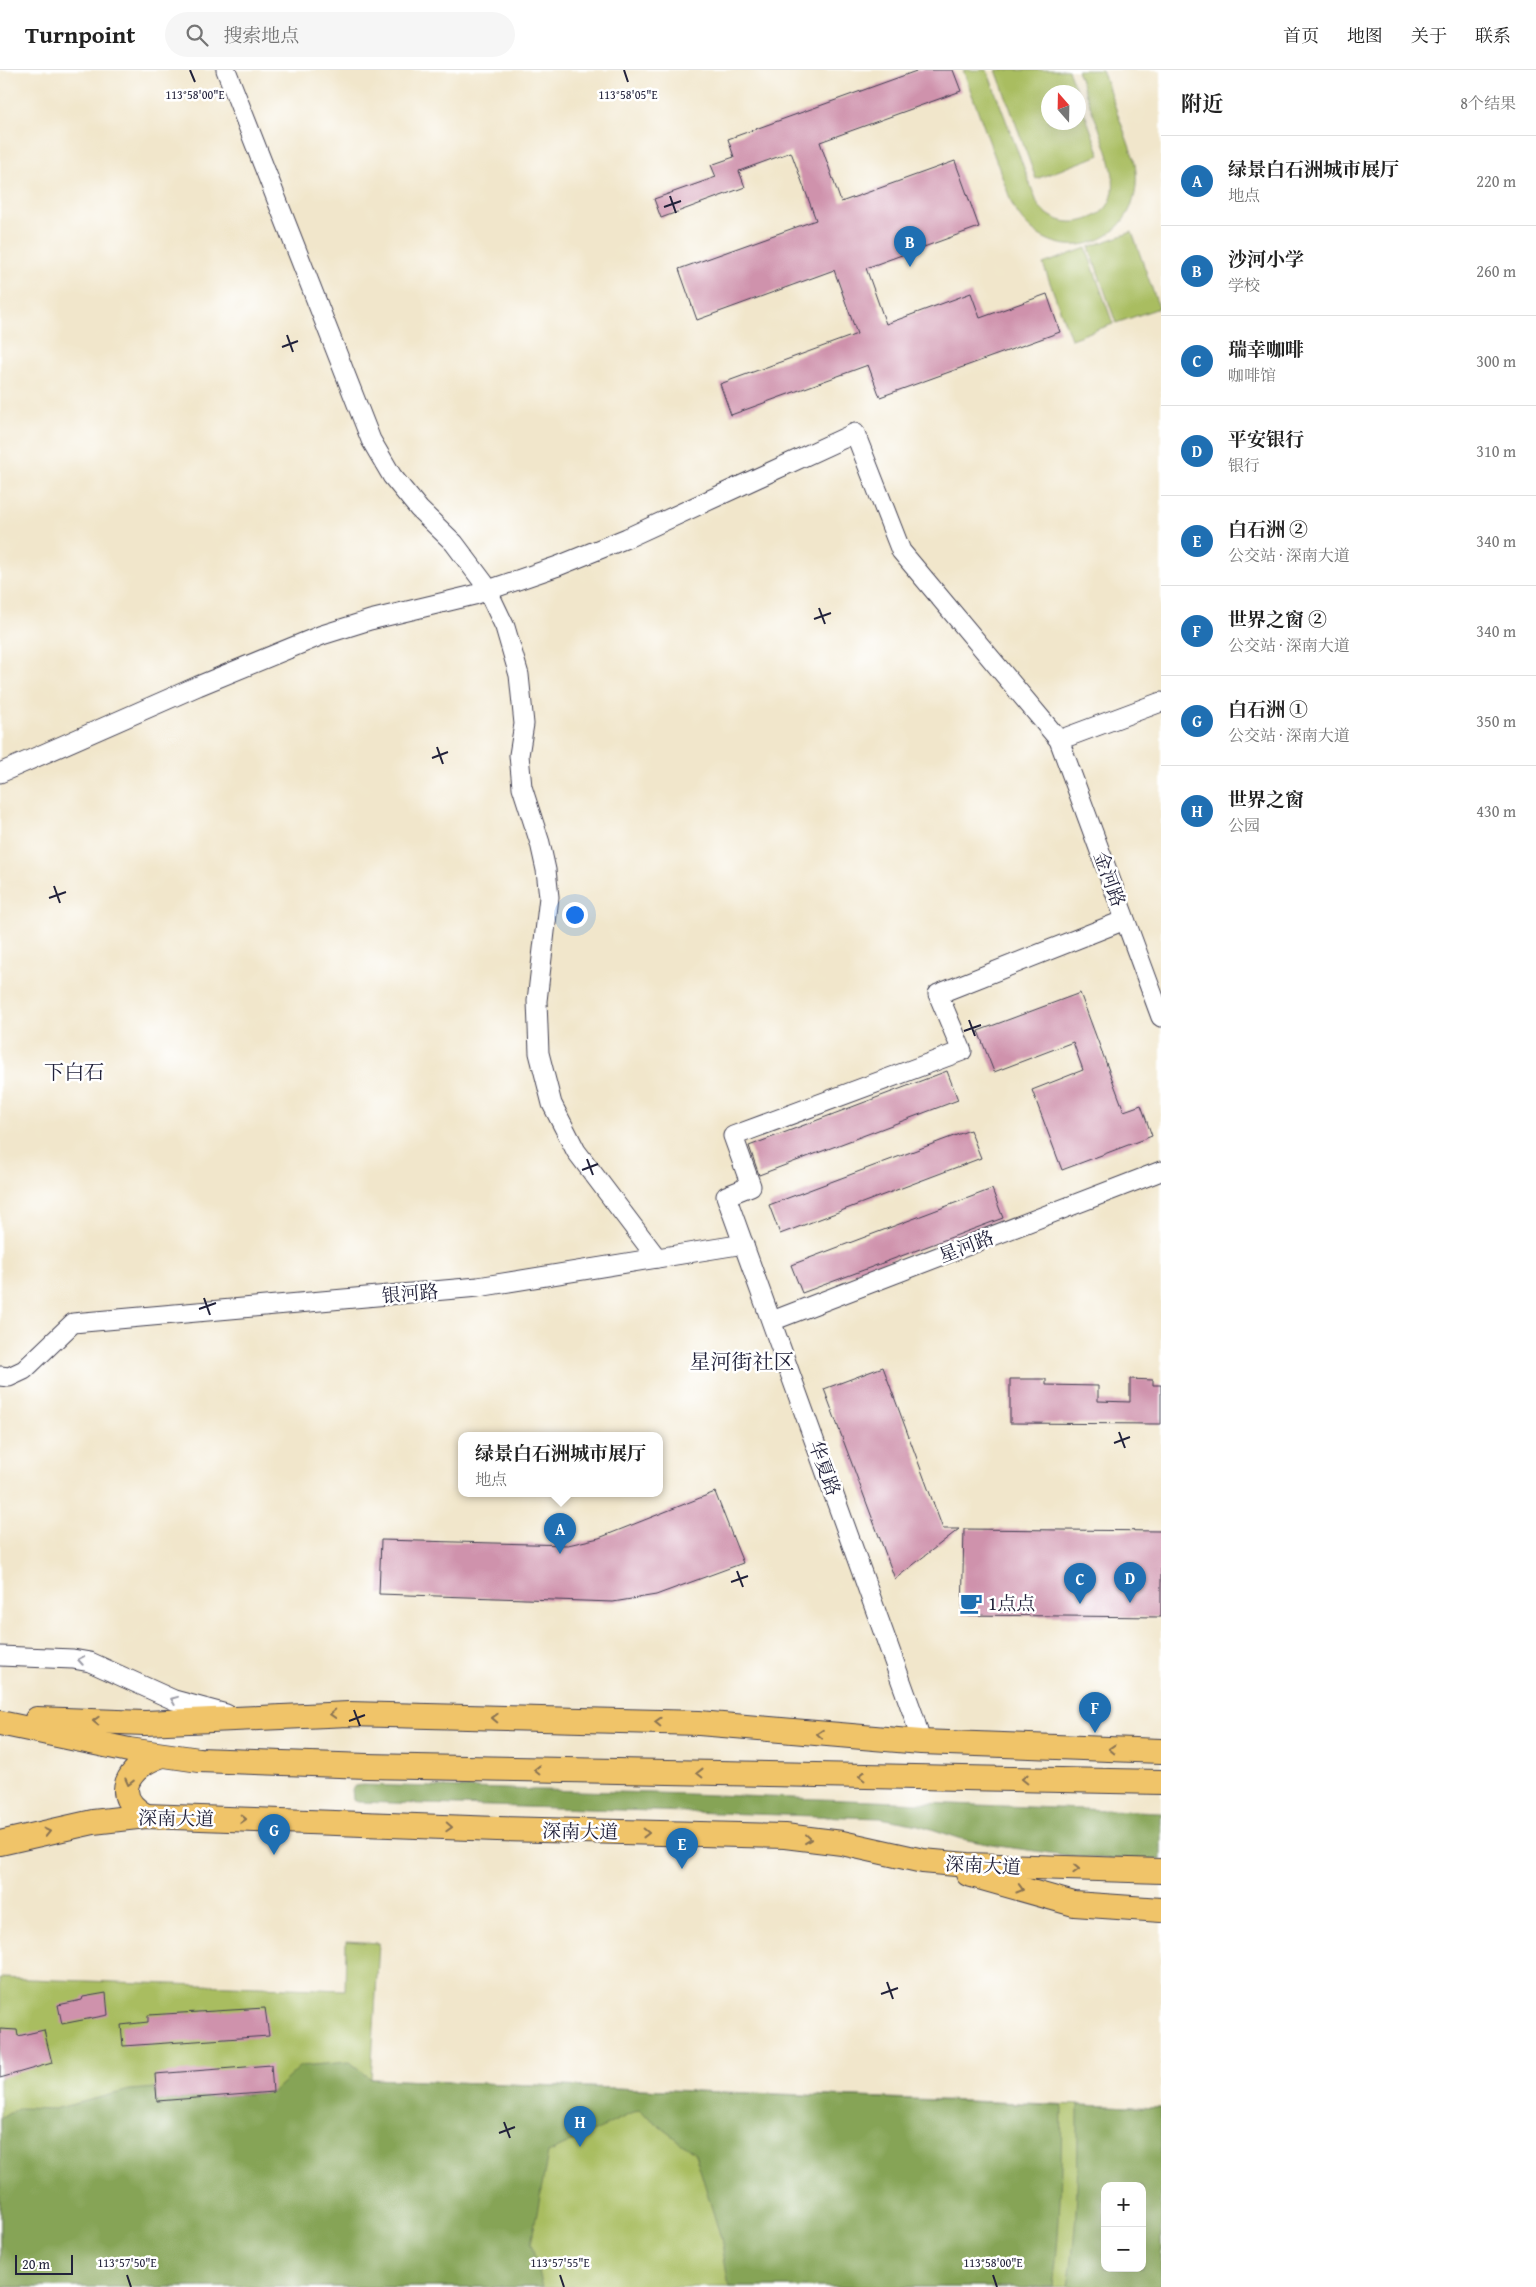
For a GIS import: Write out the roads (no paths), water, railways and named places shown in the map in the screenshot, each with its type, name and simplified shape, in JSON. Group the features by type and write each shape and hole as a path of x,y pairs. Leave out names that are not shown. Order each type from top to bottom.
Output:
{"main road":[{"path":"0,1718 145,1723 349,1714 698,1723 921,1742 1161,1751"},
{"path":"0,1722 160,1756 199,1760 367,1766 1161,1780"},
{"path":"921,1742 1035,1762 1161,1780"},
{"path":"146,1816 132,1805 127,1797 128,1780 131,1772 138,1766 160,1756"},
{"name":"深南大道","path":"0,1843 93,1822 146,1816 497,1829 785,1836 842,1843 923,1861 967,1865 1161,1871"},
{"path":"923,1861 1074,1904 1161,1910"}],"street":[{"path":"226,70 371,440 392,476 418,508 454,542 487,590 505,627 518,675 524,724 519,755 522,787 540,843 546,870 548,897 537,1001 539,1053 552,1104 576,1151 657,1258"},
{"name":"金河路","path":"487,590 558,566 627,538 855,433 901,551 1059,740 1161,1017"},
{"path":"0,774 198,686 314,638 370,620 474,595 487,590"},
{"path":"1059,740 1161,702"},
{"name":"华夏路","path":"921,1742 914,1717 726,1196 751,1186 733,1136 962,1051 938,994 1126,920"},
{"name":"星河路","path":"772,1321 1161,1171"},
{"name":"银河路","path":"0,1376 9,1377 24,1370 74,1323 478,1287 744,1244"},
{"path":"0,1656 73,1659 90,1662 174,1700 207,1710 255,1718"}],"place":[{"name":"沙河小学","path":"910,267"},
{"name":"绿景白石洲城市展厅","path":"560,1554"},
{"name":"1点点","path":"971,1603"},
{"name":"平安银行","path":"1130,1603"},
{"name":"瑞幸咖啡","path":"1080,1604"},
{"name":"世界之窗 ②","path":"1095,1733"},
{"name":"白石洲 ①","path":"274,1855"},
{"name":"白石洲 ②","path":"682,1869"},
{"name":"世界之窗","path":"580,2147"}],"district":[{"name":"下白石","path":"74,1072"},
{"name":"星河街社区","path":"742,1362"}]}
